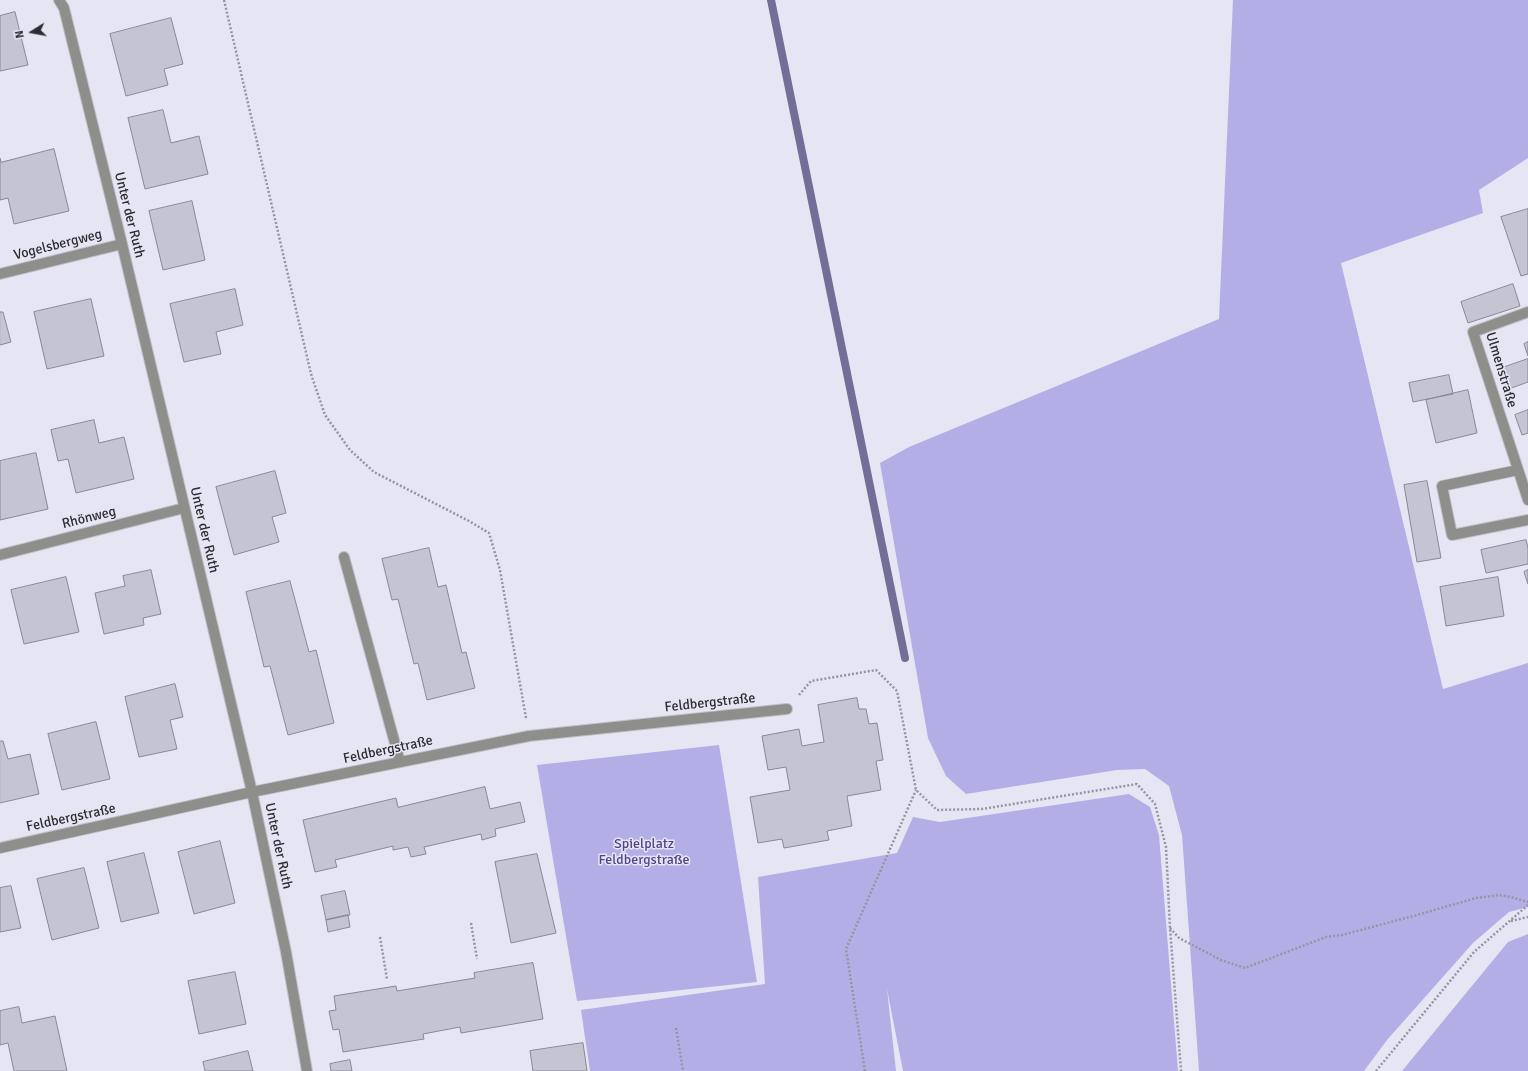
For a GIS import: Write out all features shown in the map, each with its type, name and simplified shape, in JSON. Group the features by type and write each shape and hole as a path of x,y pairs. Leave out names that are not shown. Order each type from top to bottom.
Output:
{"street":[{"name":"Unter der Ruth","path":"59,0 64,8 122,244 252,792 286,952 307,1071"},
{"name":"Vogelsbergweg","path":"0,274 122,244"},
{"name":"Ulmenstraße","path":"1528,312 1473,332 1528,500"},
{"path":"1518,470 1442,486 1452,536 1528,520"},
{"name":"Rhönweg","path":"0,555 184,508"},
{"path":"344,557 400,762"},
{"name":"Feldbergstraße","path":"0,848 252,792 529,736 787,709"}],"path":[{"path":"224,0 311,374 324,415 350,450 374,472 469,521 489,533 500,570 529,736"},
{"path":"787,709 811,682 876,670 897,691 916,790 846,948 865,1071"},
{"path":"916,790 937,810 982,809 1137,784 1155,804 1166,847 1170,928 1181,1071"},
{"path":"1170,928 1179,938 1221,960 1245,968 1326,937 1417,915 1476,898 1499,895 1511,896 1528,902"},
{"path":"1376,1071 1474,952 1528,905"},
{"path":"1511,921 1528,917"},
{"path":"471,923 476,959"},
{"path":"380,937 387,979"},
{"path":"676,1028 684,1071"}],"green space":[{"path":"1233,0 1528,0 1528,158 1479,190 1483,213 1341,263 1443,689 1528,663 1528,907 1509,912 1473,943 1387,1040 1364,1071 1199,1071 1182,835 1169,786 1145,769 1117,770 966,794 946,776 928,738 880,463 909,447 1219,319"},
{"name":"Spielplatz Feldbergstraße","path":"719,745 757,982 577,1001 537,765"},
{"path":"1129,794 1150,807 1159,835 1178,1071 903,1071 887,989 896,1071 590,1071 581,1010 765,984 758,877 897,853 913,817 940,822"},
{"path":"1528,934 1528,1071 1402,1071 1508,942"}],"building":[{"path":"15,12 28,65 0,71 0,16"},
{"path":"171,18 183,64 164,69 168,85 126,96 110,34"},
{"path":"163,110 171,143 199,136 208,174 145,189 128,118"},
{"path":"54,149 69,211 14,224 8,198 0,200 0,158 1,162"},
{"path":"192,201 205,260 163,270 149,211"},
{"path":"1528,209 1528,274 1521,276 1501,217"},
{"path":"1513,284 1520,306 1468,323 1461,302"},
{"path":"235,289 243,325 216,332 221,354 184,362 170,304"},
{"path":"91,299 104,356 47,369 34,312"},
{"path":"0,312 3,312 11,342 0,345"},
{"path":"1528,342 1528,356 1524,344"},
{"path":"1528,359 1528,382 1506,390 1499,369"},
{"path":"1449,375 1453,394 1413,402 1409,383"},
{"path":"1468,390 1477,433 1436,443 1426,400"},
{"path":"1528,410 1528,433 1522,435 1515,415"},
{"path":"94,420 99,443 124,437 134,479 76,493 68,459 58,461 51,430"},
{"path":"36,453 48,509 0,520 0,461"},
{"path":"275,471 286,513 272,517 279,542 234,555 216,487"},
{"path":"1427,481 1441,558 1417,562 1404,485"},
{"path":"1526,540 1528,548 1528,564 1486,573 1481,550"},
{"path":"429,548 438,587 446,585 462,653 466,652 475,688 427,700 418,663 414,664 398,599 392,600 382,559"},
{"path":"151,570 161,614 143,618 144,625 104,634 95,593 125,586 123,576"},
{"path":"1528,570 1528,584 1524,572"},
{"path":"66,577 79,632 24,644 11,590"},
{"path":"1498,577 1504,616 1446,626 1440,587"},
{"path":"290,581 309,652 316,650 334,723 288,735 270,666 264,667 246,592"},
{"path":"175,684 183,717 170,720 177,749 139,757 125,697"},
{"path":"857,698 859,709 866,709 869,724 877,723 883,760 876,761 881,790 847,796 852,826 827,831 829,840 784,848 782,839 758,843 750,797 790,790 786,767 768,770 762,736 799,729 802,746 824,742 818,705"},
{"path":"96,722 110,779 62,790 48,734"},
{"path":"0,741 3,741 8,759 30,754 39,794 0,803"},
{"path":"485,787 490,809 520,802 525,822 495,829 496,836 482,840 481,834 424,847 426,854 411,857 408,847 393,850 393,846 335,860 337,867 315,872 303,820 396,798 398,807"},
{"path":"220,841 235,903 194,914 178,852"},
{"path":"144,853 159,913 121,922 107,862"},
{"path":"537,854 556,933 511,943 495,862"},
{"path":"84,868 99,928 52,940 37,879"},
{"path":"11,886 21,928 0,932 0,888"},
{"path":"345,891 350,915 326,920 321,896"},
{"path":"348,915 350,927 328,932 326,920"},
{"path":"533,963 543,1019 461,1033 460,1027 423,1034 424,1039 343,1052 339,1029 333,1030 329,1011 336,1010 334,996 396,986 397,991 475,978 474,973"},
{"path":"235,972 246,1024 199,1034 188,981"},
{"path":"19,1007 22,1023 55,1016 67,1071 14,1071 8,1043 0,1045 0,1011"},
{"path":"583,1043 587,1071 533,1071 530,1051"},
{"path":"248,1051 253,1071 205,1071 203,1062"},
{"path":"350,1060 352,1071 331,1071 330,1064"}],"waterway":[{"path":"771,0 905,658"}]}
